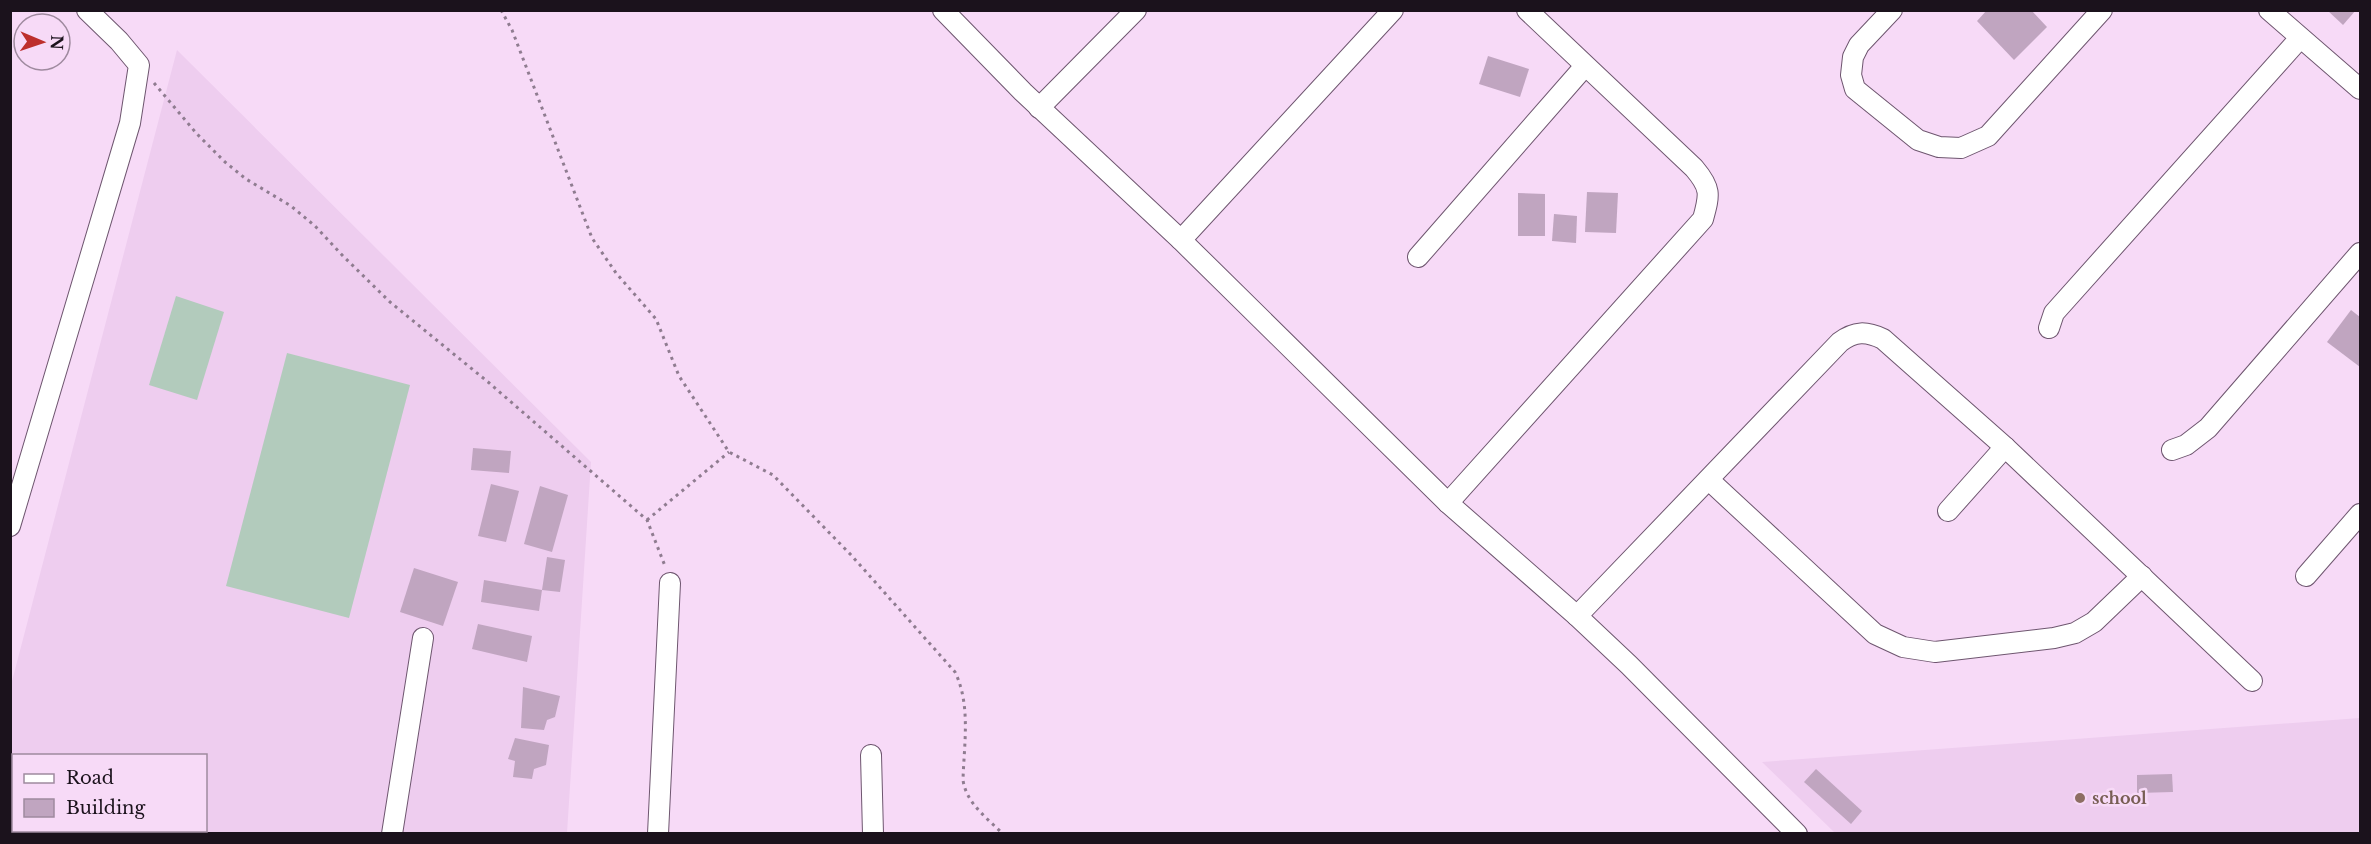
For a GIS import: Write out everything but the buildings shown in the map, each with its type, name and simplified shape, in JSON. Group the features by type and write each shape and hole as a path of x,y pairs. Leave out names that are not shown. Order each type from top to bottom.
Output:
{"street":[{"path":"10,526 127,134 139,65 119,41 87,10"},
{"path":"943,10 1039,108 1181,240 1448,503 1577,616 1797,834"},
{"path":"1039,108 1136,10"},
{"path":"1181,240 1393,10"},
{"path":"1448,503 1703,219 1709,198 1707,183 1694,168 1527,10"},
{"path":"1892,10 1859,45 1853,57 1851,75 1855,89 1918,140 1938,147 1961,148 1988,136 2102,10"},
{"path":"2269,10 2361,89"},
{"path":"2049,328 2054,313 2300,38"},
{"path":"1418,257 1585,66"},
{"path":"2172,450 2186,445 2208,428 2361,253"},
{"path":"1577,616 1840,342 1851,334 1869,333 1883,339 2005,447 2252,681"},
{"path":"1948,511 2005,447"},
{"path":"1709,480 1875,634 1903,647 1935,652 2054,638 2075,633 2094,622 2142,576"},
{"path":"2306,576 2361,514"},
{"path":"658,834 670,583"},
{"path":"392,834 423,638"},
{"path":"871,755 873,834"}],"path":[{"path":"501,10 512,30 592,238 616,273 656,319 680,376 729,452 773,475 852,556 955,672 965,706 964,792 1003,834"},
{"path":"139,65 197,134 225,162 246,180 291,206 315,225 390,302 488,382 646,520 656,538 670,583"},
{"path":"646,520 729,452"}],"shaded area":[{"path":"177,50 591,462 567,833 11,834 11,685"},
{"name":"school","path":"2360,718 2360,833 1835,833 1762,762"}],"green space":[{"path":"176,296 224,312 197,400 149,385"},
{"path":"287,353 410,385 349,618 226,586"}],"place":[{"name":"school","path":"2080,798"}]}
